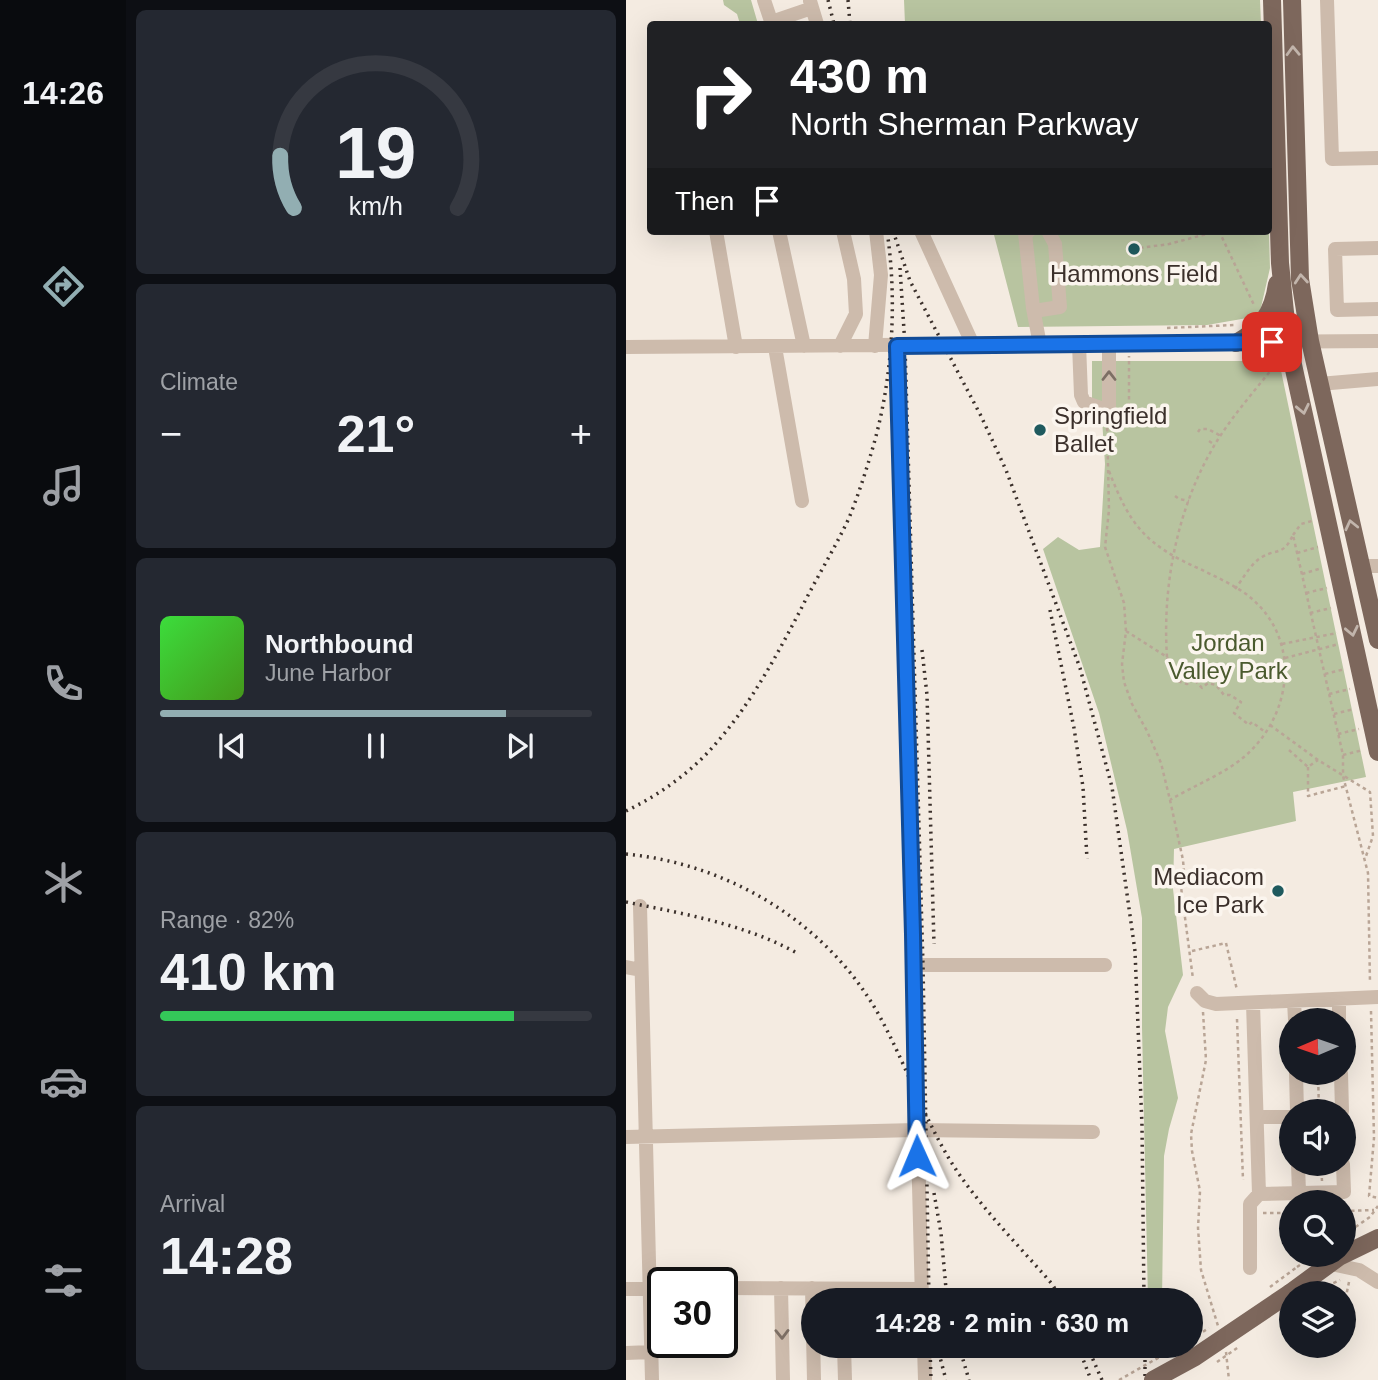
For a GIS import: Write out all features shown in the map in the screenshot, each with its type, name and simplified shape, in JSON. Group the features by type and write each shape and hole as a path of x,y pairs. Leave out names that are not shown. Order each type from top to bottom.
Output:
{"main road":[{"path":"1272,0 1280,263 1288,342 1372,751"},
{"path":"1292,0 1300,279 1319,384 1369,566 1377,640"},
{"path":"1235,334 1254,333 1267,318 1275,298 1280,263"},
{"path":"1356,1248 1377,1238"},
{"path":"1307,1281 1327,1267"},
{"path":"1153,1380 1195,1357 1279,1300"}],"street":[{"path":"764,0 770,21"},
{"path":"1327,0 1332,159 1377,158"},
{"path":"775,21 811,4 816,21"},
{"path":"717,235 736,347"},
{"path":"780,235 804,346"},
{"path":"840,346 856,314 854,279 844,235"},
{"path":"875,346 881,275 876,235"},
{"path":"923,235 973,345"},
{"path":"1023,235 1040,345"},
{"path":"1034,311 1060,307 1055,244 1050,235"},
{"path":"1377,248 1335,249 1337,310 1377,309"},
{"path":"856,314 879,312"},
{"path":"626,347 1109,344 1235,334 1288,342 1377,341"},
{"path":"1079,344 1081,396 1084,402 1104,410 1110,405 1109,344"},
{"path":"775,346 802,501"},
{"path":"897,346 922,1288"},
{"path":"1319,384 1377,379"},
{"path":"640,906 644,1136 653,1267"},
{"path":"914,965 1105,965"},
{"path":"626,967 641,970"},
{"path":"1197,993 1216,1004 1374,998"},
{"path":"1339,999 1339,1008"},
{"path":"1294,1001 1294,1008"},
{"path":"1250,1268 1250,1204 1259,1194 1253,1003"},
{"path":"1257,1117 1279,1116"},
{"path":"626,1137 916,1130 1093,1132"},
{"path":"1259,1194 1279,1194"},
{"path":"1345,1267 1359,1270 1377,1282"},
{"path":"626,1289 647,1288"},
{"path":"738,1288 801,1289"},
{"path":"781,1288 783,1380"},
{"path":"626,1353 647,1352"},
{"path":"651,1358 652,1380"},
{"path":"814,1358 814,1380"},
{"path":"844,1358 845,1380"},
{"path":"924,1358 925,1380"}],"path":[{"path":"1133,249 1169,244 1203,235"},
{"path":"1220,235 1259,316"},
{"path":"1155,329 1235,334"},
{"path":"1118,413 1129,410 1129,356"},
{"path":"1265,732 1252,722 1249,726 1234,713 1241,702 1230,695 1224,695 1216,685 1208,683 1202,688 1193,678 1188,684 1174,680 1167,657 1165,622 1169,582 1181,526 1198,478 1221,436 1276,364"},
{"path":"1107,417 1109,470 1106,547 1124,603 1126,631 1122,664 1126,690 1160,763 1170,800 1183,860 1181,887 1193,976 1202,1006 1207,1047 1205,1071 1191,1134 1200,1191 1199,1255 1205,1289 1220,1332"},
{"path":"1198,432 1205,428 1221,436"},
{"path":"1209,441 1215,445"},
{"path":"1109,470 1127,514 1137,528 1174,557 1251,598 1271,621 1282,644 1285,658 1285,687 1280,708 1265,732 1244,757 1170,800"},
{"path":"1175,496 1190,501"},
{"path":"1236,589 1257,561 1280,552 1289,544 1301,524 1316,520"},
{"path":"1293,535 1343,755 1343,776 1368,873 1374,998 1374,1138 1369,1196 1377,1198"},
{"path":"1297,553 1322,546"},
{"path":"1302,574 1327,567"},
{"path":"1306,593 1331,587"},
{"path":"1310,613 1335,606"},
{"path":"1126,631 1167,657"},
{"path":"1282,644 1341,632"},
{"path":"1285,658 1343,644"},
{"path":"1325,674 1349,668"},
{"path":"1329,694 1353,688"},
{"path":"1334,714 1358,708"},
{"path":"1270,725 1318,760 1370,792 1373,836 1365,859"},
{"path":"1338,734 1362,728"},
{"path":"1289,750 1308,767 1308,796 1346,786"},
{"path":"1343,755 1372,751"},
{"path":"1308,767 1318,760"},
{"path":"1191,951 1226,943 1236,990"},
{"path":"1237,1019 1243,1180"},
{"path":"1356,1227 1370,1217 1377,1206"},
{"path":"1356,1211 1374,1210"},
{"path":"1260,1214 1279,1213"},
{"path":"1226,1352 1229,1380"},
{"path":"1119,1380 1158,1358"}],"green space":[{"path":"723,0 751,0 757,21 739,21 737,14 724,5"},
{"path":"904,0 1260,0 1261,21 905,21"},
{"name":"Hammons Field","path":"994,235 1269,235 1270,268 1259,316 1207,325 1018,327"},
{"name":"Jordan Valley Park","path":"1092,361 1279,361 1366,777 1293,792 1296,821 1174,849 1173,889 1183,975 1168,1007 1165,1031 1178,1098 1164,1156 1162,1288 1148,1288 1142,918 1127,830 1099,713 1043,549 1058,537 1079,550 1100,547 1105,464 1102,419 1092,416"}],"railway":[{"path":"828,0 833,21"},
{"path":"848,0 850,21"},
{"path":"894,235 910,281 981,416 1006,470 1080,668 1112,787 1135,951 1142,1126 1144,1288"},
{"path":"626,811 652,797 687,772 730,726 774,659 849,518 873,447 885,396 892,317 888,238"},
{"path":"900,268 905,346 923,965 929,1288"},
{"path":"1050,610 1083,787 1087,859"},
{"path":"922,650 927,695 934,944"},
{"path":"626,854 665,860 739,885 773,904 805,927 833,954 859,984 880,1017 947,1156 969,1188 1054,1288"},
{"path":"626,902 735,927 797,953"},
{"path":"934,1193 946,1288"},
{"path":"930,1358 931,1380"},
{"path":"940,1358 946,1380"},
{"path":"963,1358 969,1380"},
{"path":"1083,1358 1091,1380"},
{"path":"1092,1358 1102,1380"},
{"path":"1145,1358 1145,1380"}],"place":[{"name":"Hammons Field","path":"1134,249"},
{"name":"Springfield Ballet","path":"1040,430"},
{"name":"Mediacom Ice Park","path":"1278,891"}],"route":[{"path":"917,1156 897,346 1272,342"}]}
